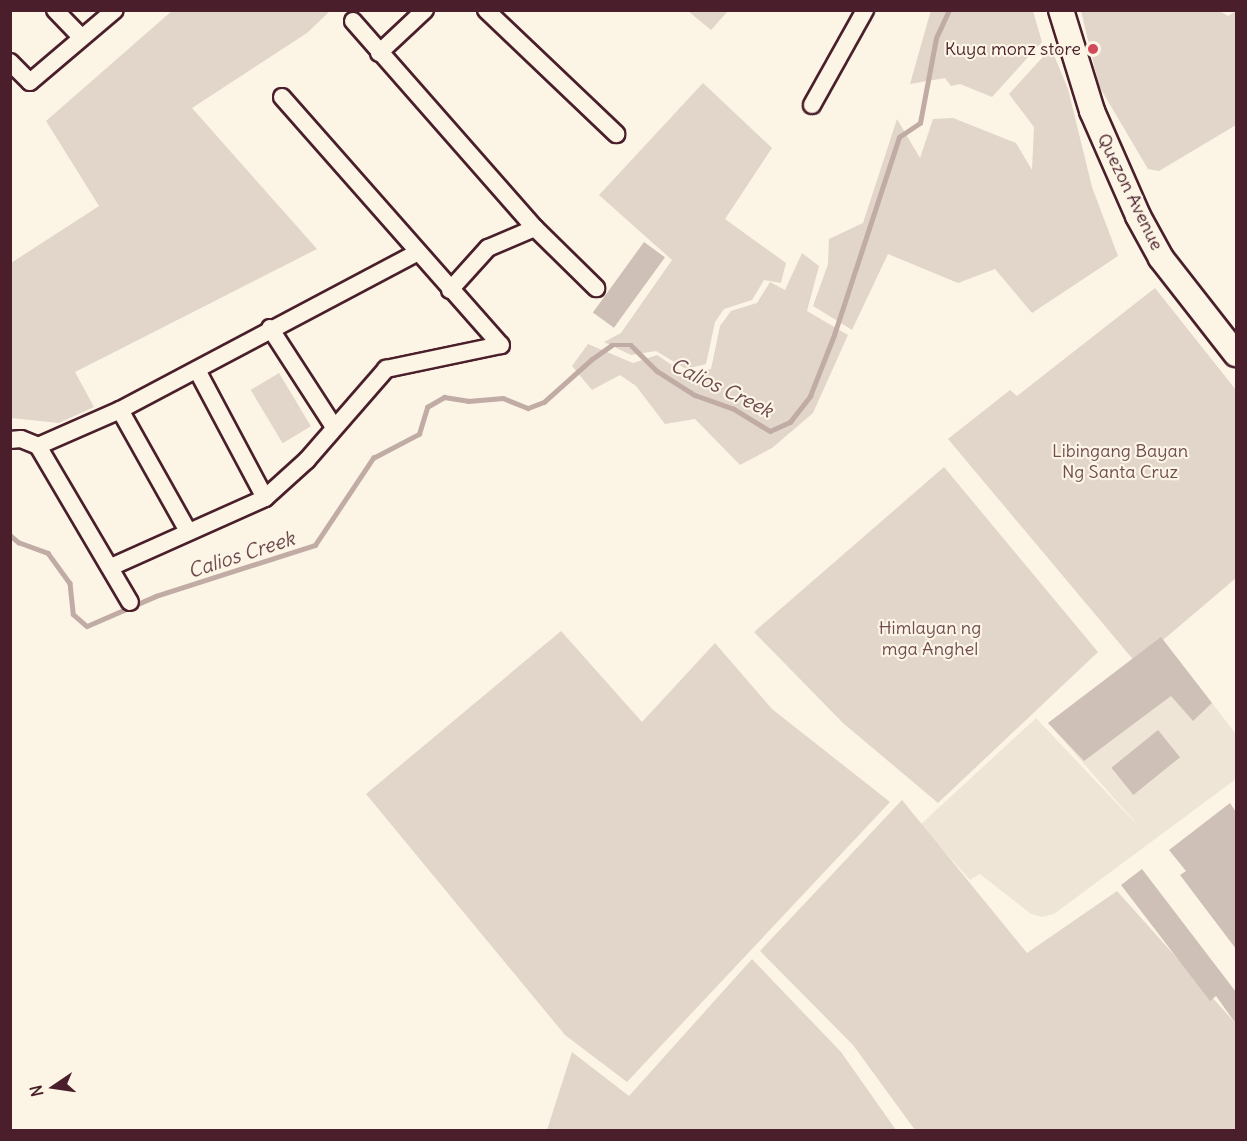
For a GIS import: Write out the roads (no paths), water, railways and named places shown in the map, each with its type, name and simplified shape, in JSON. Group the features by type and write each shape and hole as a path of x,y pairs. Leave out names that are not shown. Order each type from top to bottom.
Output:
{"main road":[{"name":"Quezon Avenue","path":"1061,10 1092,111 1137,216 1161,258 1236,354"}],"street":[{"path":"55,10 81,37"},
{"path":"10,62 30,82 115,10"},
{"path":"379,53 425,10"},
{"path":"486,10 616,134"},
{"path":"812,105 865,10"},
{"path":"353,21 535,228 596,288"},
{"path":"111,567 265,498 307,460 386,369 501,345 417,253 282,97"},
{"path":"450,290 488,248 535,228"},
{"path":"16,439 38,446 120,411 270,328 417,253"},
{"path":"270,328 334,427"},
{"path":"197,370 265,498"},
{"path":"120,411 188,531"},
{"path":"38,446 111,567 129,602"}],"waterway":[{"name":"Calios Creek","path":"10,535 18,542 48,553 70,583 73,614 87,626 156,596 315,545 373,458 419,434 427,407 444,397 468,401 503,398 528,408 544,402 592,359 612,345 631,345 657,371 695,395 734,409 770,431 790,422 810,396 834,335 899,137 920,123 936,38 949,10"}],"place":[{"name":"Kuya monz store","path":"1093,49"}],"park label":[{"name":"Libingang Bayan Ng Santa Cruz","path":"1120,462"},
{"name":"Himlayan ng mga Anghel","path":"930,639"}]}
